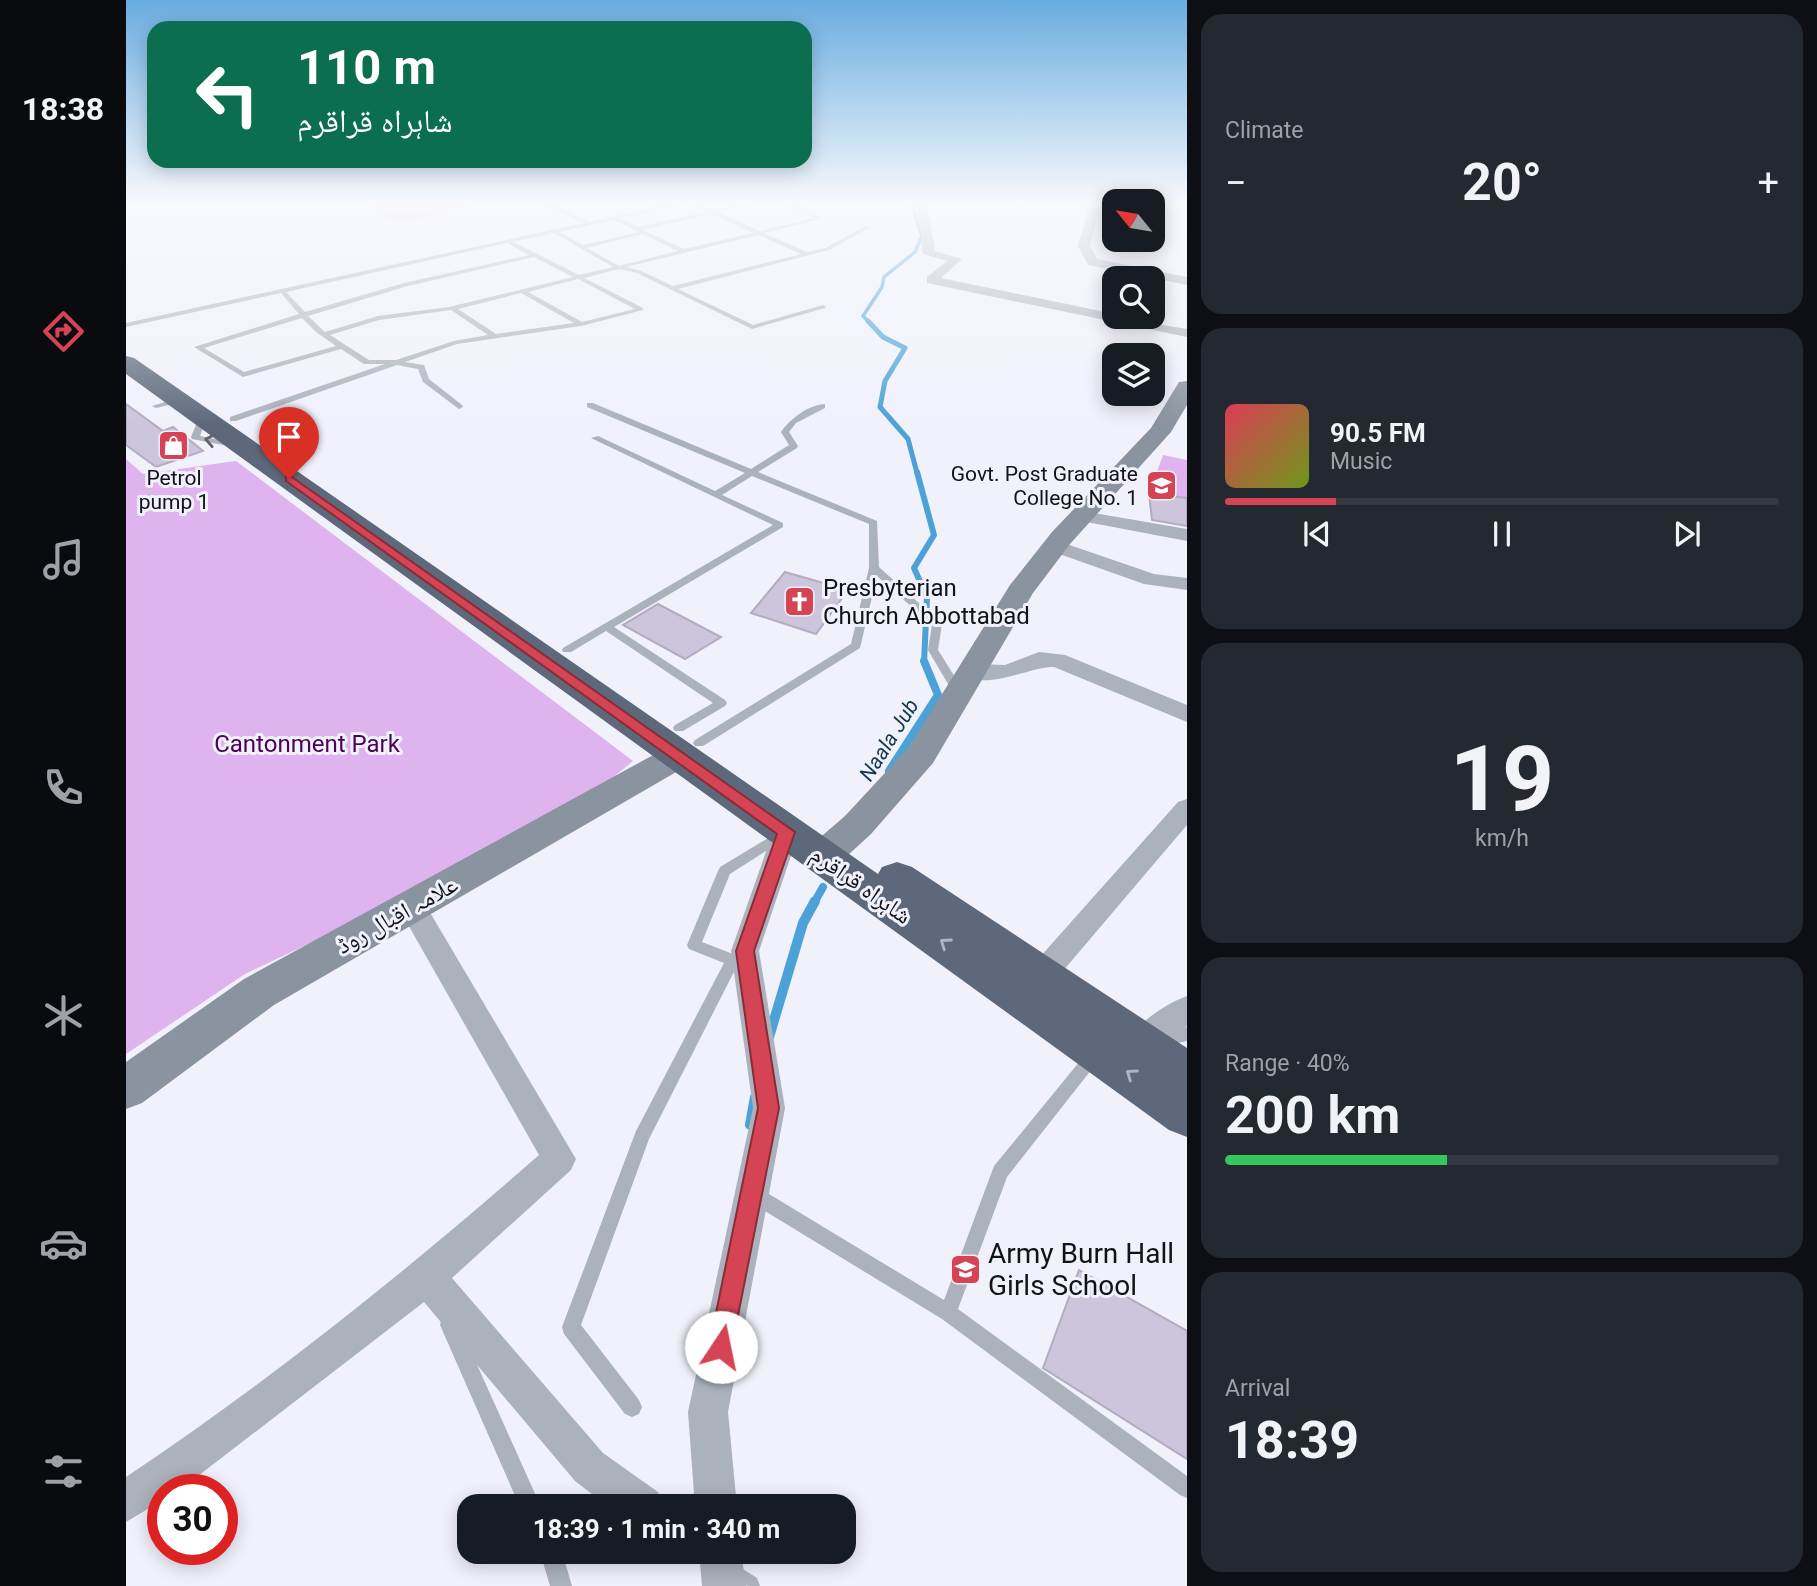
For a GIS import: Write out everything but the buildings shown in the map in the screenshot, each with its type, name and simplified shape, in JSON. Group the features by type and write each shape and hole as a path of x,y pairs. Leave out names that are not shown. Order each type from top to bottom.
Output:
{"highway":[{"name":"شاہراہ قراقرم","path":"126,346 203,418 567,650 685,742 832,849 1097,1050 1187,1113"},
{"name":"شاہراہ قراقرم","path":"126,363 203,418 685,742 786,832 832,849 1041,976 1187,1074"}],"main road":[{"path":"832,849 921,755 1020,591 1055,546 1160,432 1187,387"},
{"name":"علامہ اقبال روڈ","path":"126,1088 259,992 412,907 685,742"}],"street":[{"path":"935,277 931,280 1187,333"},
{"path":"1167,277 1187,281"},
{"path":"1082,516 1187,535"},
{"path":"1055,546 1151,580 1187,584"},
{"path":"967,682 1008,672 1039,659 1057,660 1187,714"},
{"path":"1041,976 1187,808"},
{"path":"715,1494 708,1412 769,1108 745,951 786,832"},
{"path":"126,1501 184,1462 427,1277 559,1159 412,907"},
{"path":"1141,1043 1187,1009"},
{"path":"427,1277 589,1467 625,1494"}],"lane":[{"path":"126,325 350,277"},
{"path":"342,346 243,375 198,348 303,314 440,277"},
{"path":"324,335 379,318 452,308 578,277"},
{"path":"203,418 456,342 581,324 641,309 578,277"},
{"path":"650,277 752,327 823,307"},
{"path":"673,288 716,277"},
{"path":"522,291 581,324"},
{"path":"283,292 324,335 367,362 393,362 421,367 426,380 458,407"},
{"path":"452,308 494,336"},
{"path":"590,405 874,523 874,568 856,646 685,742"},
{"path":"717,494 794,446 785,432 793,421 822,406"},
{"path":"567,650 780,525 595,438"},
{"path":"874,568 937,624 933,650 967,682"},
{"path":"607,626 721,703 685,742"},
{"path":"632,1407 571,1327 642,1136 733,960 694,945 725,870 786,832"},
{"path":"1141,1043 1187,1034"},
{"path":"948,1313 1000,1172 1097,1050"},
{"path":"752,1193 948,1313 1187,1488"},
{"path":"427,1277 525,1494"},
{"path":"555,1564 561,1586"}],"green space":[{"path":"1163,455 1187,460 1187,498 1149,494"},
{"name":"Cantonment Park","path":"126,459 143,474 236,461 633,761 550,829 245,974 126,1054"}],"waterway":[{"name":"Naala Jub","path":"868,321 863,316 882,287 884,277"},
{"name":"Naala Jub","path":"868,321 883,337 905,348 885,381 880,407 908,439 917,473"},
{"name":"Naala Jub","path":"917,472 934,535 914,568 927,597 924,661"},
{"name":"Naala Jub","path":"889,771 938,695 924,661"},
{"name":"Naala Jub","path":"814,903 823,887"},
{"name":"Naala Jub","path":"769,1037 803,923 815,901"},
{"name":"Naala Jub","path":"750,1125 755,1097"}],"place":[{"name":"Petrol pump 1","path":"174,446"},
{"name":"Govt. Post Graduate College No. 1","path":"1161,486"},
{"name":"Presbyterian Church Abbottabad","path":"800,602"},
{"name":"Army Burn Hall Girls School","path":"965,1269"}],"route":[{"path":"289,479 786,832 745,951 769,1108 721,1347"}]}
